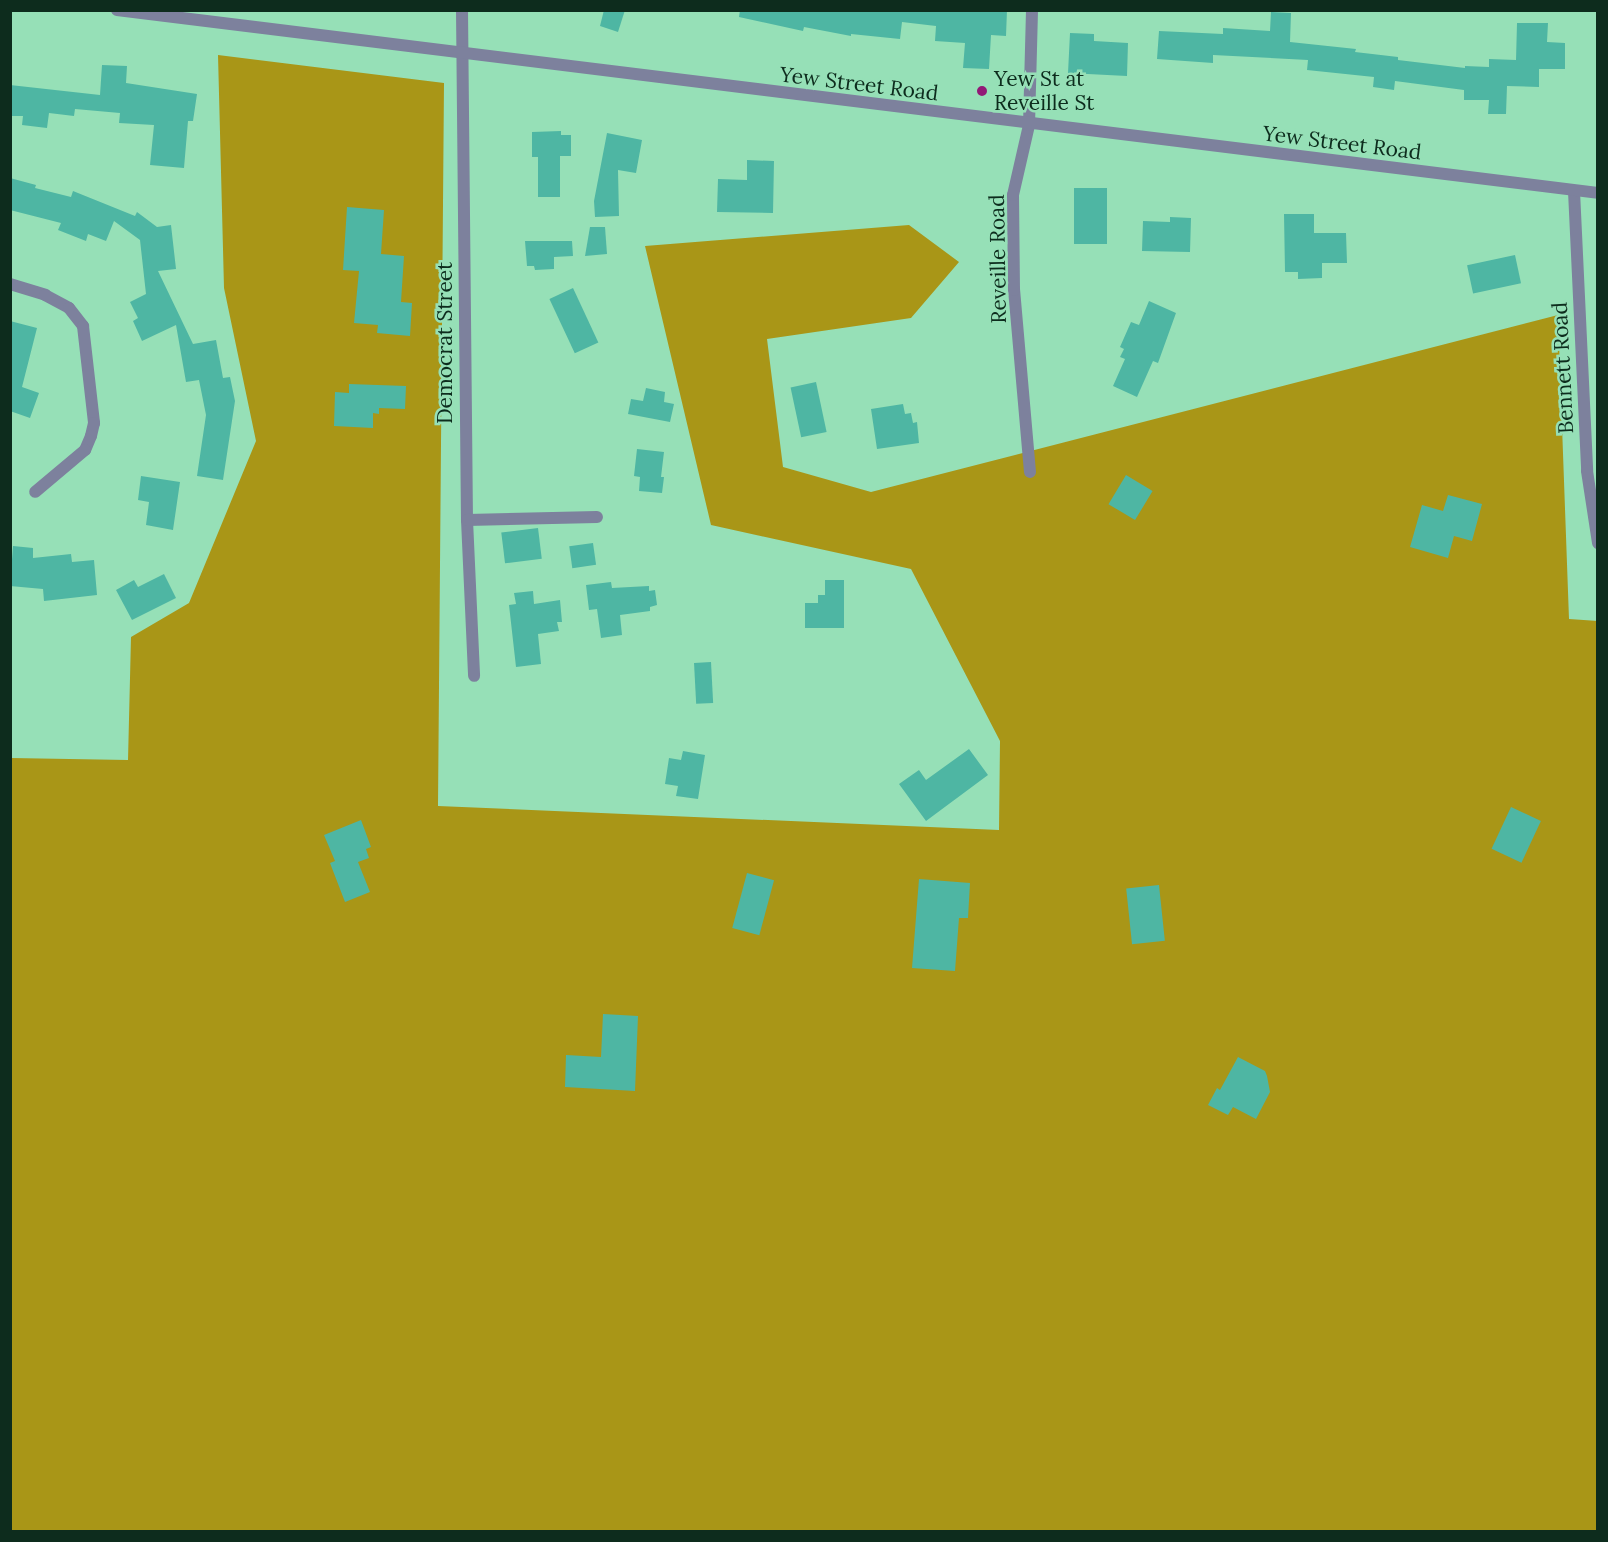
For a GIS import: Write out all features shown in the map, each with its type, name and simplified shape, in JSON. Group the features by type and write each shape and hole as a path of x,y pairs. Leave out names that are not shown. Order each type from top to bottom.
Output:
{"street":[{"name":"Yew Street Road","path":"117,10 1598,194"},
{"name":"Democrat Street","path":"462,10 467,520 474,675"},
{"name":"Reveille Road","path":"1030,472 1014,290 1014,195 1029,125 1032,10"},
{"name":"Bennett Road","path":"1574,191 1587,471 1598,543"},
{"path":"10,284 45,295 69,308 83,326 94,423 91,436 85,450 35,492"},
{"path":"467,520 597,517"}],"shaded area":[{"path":"218,55 444,83 438,806 999,830 1000,741 911,569 711,525 645,246 909,225 959,262 911,318 767,339 783,467 871,492 1558,315 1569,619 1598,621 1597,1531 11,1532 11,758 128,760 131,637 189,603 256,441 224,288"}],"building":[{"path":"604,10 625,10 618,32 600,26"},
{"path":"740,10 1007,10 1006,36 991,35 989,69 963,68 965,43 935,41 936,26 902,22 900,39 851,34 851,36 804,27 803,31 739,17"},
{"path":"1271,12 1291,13 1290,42 1356,49 1355,52 1398,57 1398,60 1465,68 1465,66 1489,67 1489,59 1516,60 1517,23 1548,23 1547,42 1565,43 1565,69 1539,69 1539,87 1507,86 1506,114 1488,114 1489,100 1464,100 1464,90 1395,81 1394,90 1373,87 1374,77 1307,70 1308,60 1213,55 1213,63 1157,59 1159,31 1223,34 1223,28 1270,31"},
{"path":"1070,33 1094,34 1094,41 1128,43 1127,76 1068,73"},
{"path":"102,65 127,66 126,83 197,94 193,121 188,121 184,168 150,165 154,125 119,123 120,113 75,109 74,116 49,113 47,128 22,125 23,116 10,116 10,85 100,95"},
{"path":"561,131 561,135 571,135 571,156 560,156 560,197 538,197 538,157 532,157 532,132"},
{"path":"607,133 642,140 636,173 618,170 619,216 595,217 594,201"},
{"path":"747,160 774,161 773,213 717,212 718,179 747,180"},
{"path":"10,178 36,185 35,188 71,197 73,191 135,216 137,212 157,227 171,225 176,269 158,271 193,344 216,340 223,378 230,377 235,401 223,480 197,476 206,415 199,380 186,382 176,325 142,341 133,321 138,318 130,302 146,294 140,240 114,221 106,241 88,234 86,241 58,230 61,223 10,210"},
{"path":"1074,188 1107,188 1107,244 1074,244"},
{"path":"347,207 384,210 381,254 404,256 401,302 412,303 410,336 377,333 378,325 354,323 359,271 343,270"},
{"path":"1284,214 1314,214 1314,233 1346,233 1347,263 1322,263 1322,278 1298,279 1298,272 1285,272"},
{"path":"1170,217 1191,218 1190,252 1142,251 1143,221 1170,222"},
{"path":"590,227 605,227 607,254 585,256"},
{"path":"525,241 572,241 573,256 554,257 554,269 535,270 534,266 527,266"},
{"path":"1515,255 1521,283 1473,294 1467,265"},
{"path":"573,288 598,342 575,353 549,299"},
{"path":"1149,301 1176,313 1158,363 1153,361 1137,397 1113,386 1125,359 1120,357 1124,349 1120,347 1131,322 1139,325"},
{"path":"10,321 37,328 22,387 39,393 30,418 10,411"},
{"path":"816,382 827,432 801,437 791,387"},
{"path":"349,384 406,386 405,409 379,408 379,414 373,413 373,428 334,426 335,392 349,393"},
{"path":"646,388 665,392 664,402 674,404 670,422 628,414 631,399 643,401"},
{"path":"903,404 905,414 911,413 913,423 917,422 919,443 877,449 871,409"},
{"path":"637,449 664,452 662,493 639,491 640,477 634,476"},
{"path":"1126,475 1153,491 1135,520 1108,504"},
{"path":"141,476 180,482 173,530 146,525 149,502 138,500"},
{"path":"1448,495 1482,504 1472,541 1454,536 1448,558 1410,547 1422,505 1443,511"},
{"path":"538,528 542,559 505,563 501,533"},
{"path":"593,543 596,565 572,568 569,546"},
{"path":"13,546 33,548 33,558 71,554 72,562 94,560 97,595 44,601 43,589 10,586"},
{"path":"164,574 176,598 132,620 116,590 134,580 138,587"},
{"path":"825,580 844,580 844,628 805,628 805,603 818,603 818,595 825,595"},
{"path":"611,582 612,588 649,586 649,591 655,590 657,605 650,607 650,611 620,615 622,635 601,638 597,609 589,610 586,585"},
{"path":"533,591 534,604 560,600 562,622 557,622 559,631 538,634 541,664 516,667 509,605 516,604 514,593"},
{"path":"711,662 713,703 696,704 694,663"},
{"path":"969,749 988,775 926,821 899,784 919,770 926,780"},
{"path":"683,751 705,755 698,799 676,796 678,786 665,784 669,758 681,760"},
{"path":"1511,807 1541,821 1521,863 1492,849"},
{"path":"361,820 371,847 366,849 369,858 358,862 370,892 345,902 330,863 335,861 324,835"},
{"path":"747,873 774,880 759,935 732,928"},
{"path":"919,879 970,883 968,918 959,918 955,971 912,968"},
{"path":"1159,885 1165,941 1132,944 1126,888"},
{"path":"603,1014 638,1016 635,1091 565,1087 566,1055 601,1057"},
{"path":"1238,1057 1265,1071 1267,1076 1270,1092 1256,1119 1233,1107 1228,1115 1208,1105 1217,1088 1220,1090"}],"place":[{"name":"Yew St at Reveille St","path":"982,91"}]}
